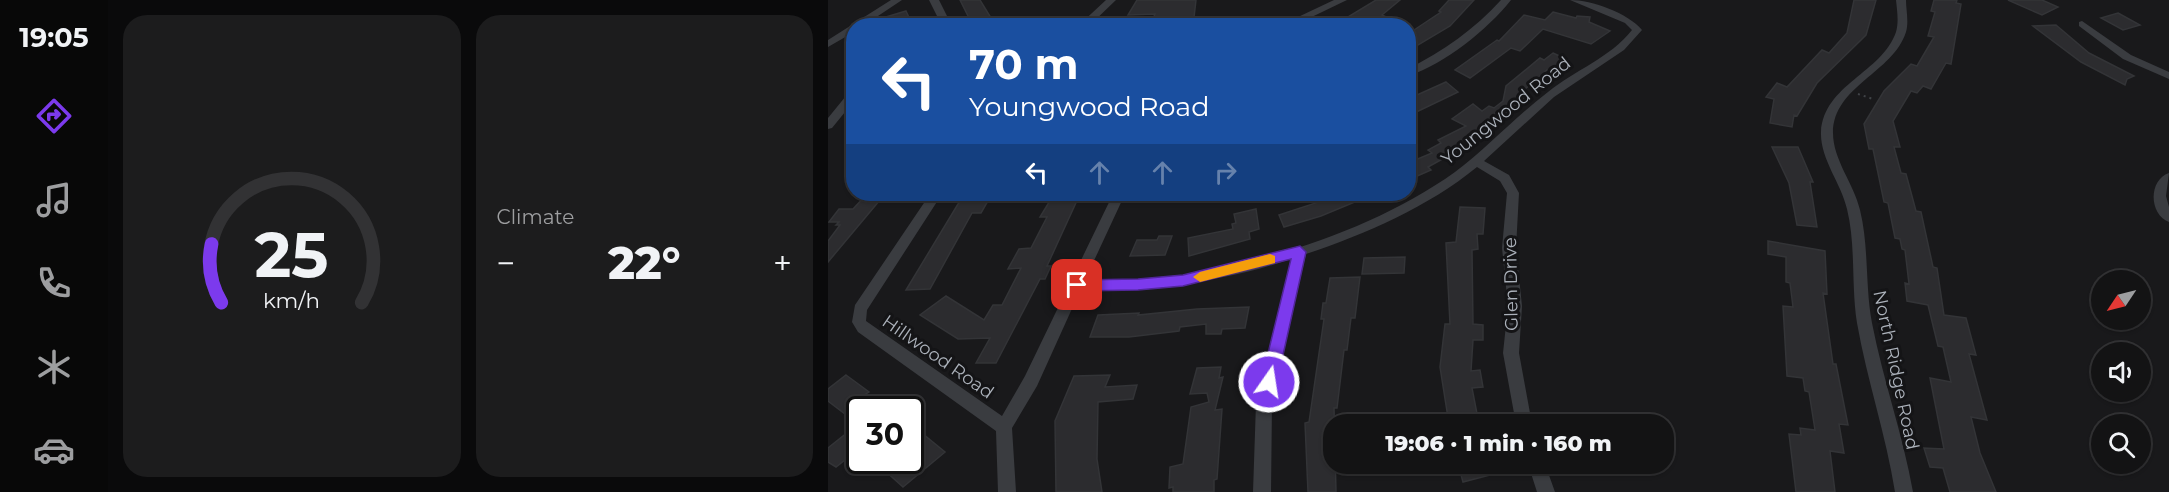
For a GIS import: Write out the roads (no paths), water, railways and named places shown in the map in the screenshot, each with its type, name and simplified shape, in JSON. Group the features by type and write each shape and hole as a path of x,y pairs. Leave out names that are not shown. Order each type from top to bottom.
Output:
{"street":[{"path":"871,18 897,0"},
{"path":"934,0 943,18"},
{"path":"1091,18 1110,0"},
{"path":"1302,18 1342,0"},
{"path":"1416,68 1461,42 1488,20 1506,0"},
{"name":"Youngwood Road","path":"1416,201 1456,177 1552,94 1636,33 1637,27 1575,0"},
{"name":"North Ridge Road","path":"1901,0 1902,25 1898,39 1841,99 1829,118 1827,132 1855,214 1861,301 1904,492"},
{"path":"2082,24 2127,57 2169,76"},
{"path":"828,44 846,34"},
{"path":"828,125 846,103"},
{"name":"Glen Drive","path":"1476,161 1505,178 1513,193 1509,248 1514,298 1511,353 1522,414"},
{"path":"2169,177 2159,188 2158,198 2169,217"},
{"name":"Hillwood Road","path":"931,201 860,309 859,322 863,328 1004,427"},
{"path":"1007,492 1004,427 1031,381 1116,201"},
{"name":"Youngwood Road","path":"1077,285 1138,285 1183,280 1300,252 1402,209 1416,201"},
{"path":"1262,492 1264,403 1300,252"},
{"path":"1540,474 1546,492"}]}
